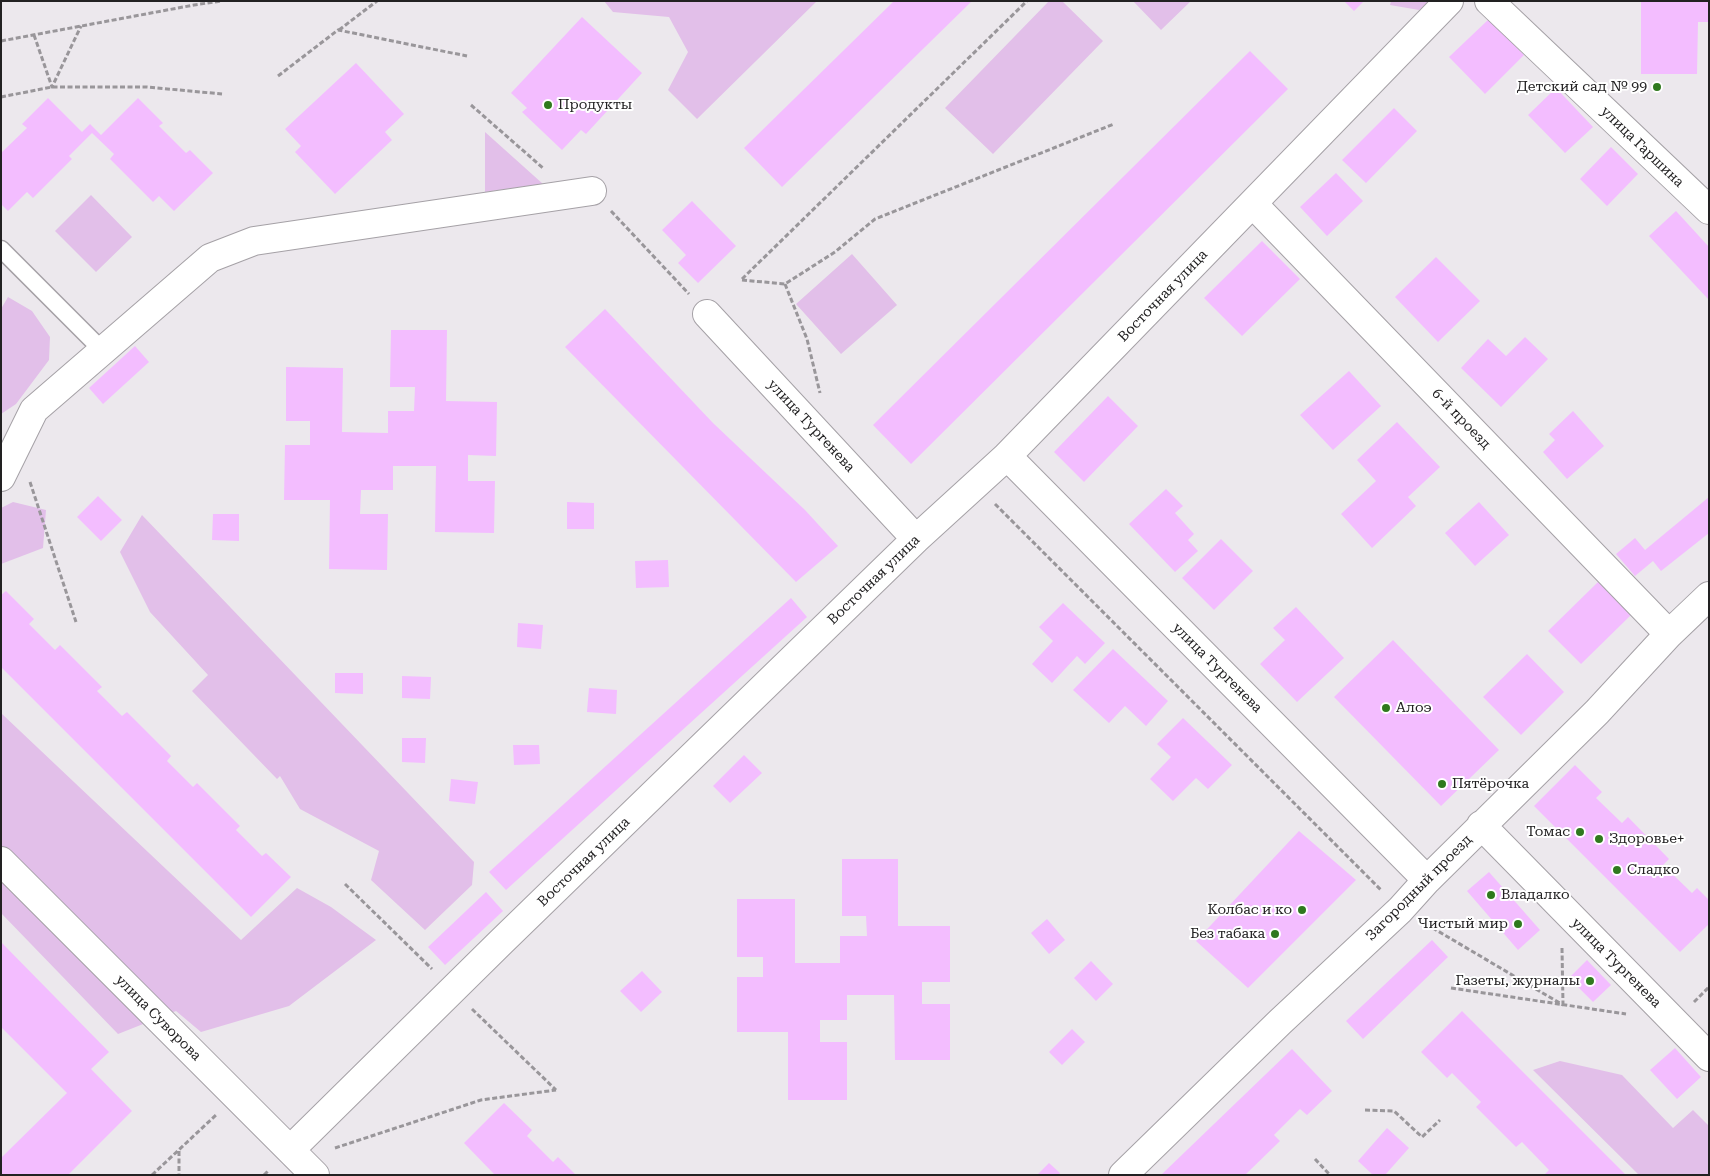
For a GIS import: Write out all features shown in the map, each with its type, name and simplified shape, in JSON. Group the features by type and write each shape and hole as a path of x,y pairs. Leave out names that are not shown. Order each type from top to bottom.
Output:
{"street":[{"name":"Восточная улица","path":"290,1150 916,539 1007,456 1449,1"},
{"name":"улица Гаршина","path":"1489,1 1709,210"},
{"path":"14,475 34,410 210,258 254,241 582,192"},
{"name":"6-й проезд","path":"1253,204 1669,634"},
{"name":"улица Тургенева","path":"707,314 916,539"},
{"name":"улица Тургенева","path":"1007,456 1427,880"},
{"name":"Загородный проезд","path":"1123,1175 1280,1022 1400,910 1481,825 1597,712 1669,634 1709,596"},
{"name":"улица Тургенева","path":"1481,825 1709,1057"},
{"name":"улица Суворова","path":"1,861 315,1175"}],"lane":[{"path":"1,249 103,351"}],"path":[{"path":"1,41 221,1"},
{"path":"278,76 378,1"},
{"path":"1028,1 742,280 786,284 835,252 875,219 1114,124"},
{"path":"52,87 81,26"},
{"path":"338,30 467,56"},
{"path":"34,35 52,87"},
{"path":"1,97 52,87 147,87 222,94"},
{"path":"471,105 582,192 707,314"},
{"path":"786,284 807,339 821,396"},
{"path":"14,475 76,622"},
{"path":"976,484 1400,910 1563,1005"},
{"path":"290,1150 330,1149 481,1100 556,1090 345,884"},
{"path":"1561,907 1563,1005"},
{"path":"1451,988 1628,1014"},
{"path":"152,1175 237,1096"},
{"path":"1365,1110 1394,1111 1422,1137 1440,1120"},
{"path":"179,1150 179,1175"},
{"path":"1315,1159 1330,1175"}],"shaded area":[{"path":"604,1 817,1 697,119 668,90 688,52 669,17 613,12"},
{"path":"1049,1 1062,1 1103,41 993,154 945,108"},
{"path":"1133,1 1191,1 1161,30"},
{"path":"1391,1 1430,1 1419,10 1390,5"},
{"path":"485,132 543,184 485,192"},
{"path":"91,195 132,237 96,272 55,231"},
{"path":"852,254 897,305 841,354 796,304"},
{"path":"8,297 32,311 50,337 49,360 16,404 1,414 1,309"},
{"path":"13,502 46,510 43,548 1,564 1,508"},
{"path":"142,515 474,862 472,885 425,930 371,880 379,851 300,809 280,776 277,779 192,691 208,675 150,612 120,552"},
{"path":"1,713 241,940 297,888 331,907 376,940 289,1006 201,1032 176,1011 118,1034 1,913"},
{"path":"1560,1061 1622,1075 1673,1128 1693,1110 1709,1126 1709,1175 1639,1175 1533,1070"}],"building":[{"path":"894,1 972,1 782,187 744,148"},
{"path":"1344,1 1364,1 1354,11"},
{"path":"1641,1 1709,1 1709,22 1698,22 1697,74 1641,74"},
{"path":"582,17 642,73 586,134 581,130 562,150 522,112 527,108 511,93"},
{"path":"1489,19 1524,55 1485,94 1449,57"},
{"path":"1250,51 1288,89 911,464 873,425"},
{"path":"356,63 404,114 385,132 392,140 335,194 295,152 301,146 285,129"},
{"path":"1556,88 1593,127 1565,153 1528,115"},
{"path":"48,98 82,132 90,124 101,135 138,98 163,123 159,126 186,153 190,150 213,173 174,211 159,196 153,202 110,159 114,154 92,133 69,156 72,159 33,198 27,192 8,211 1,204 1,153 27,128 22,124"},
{"path":"1394,108 1417,131 1366,183 1342,160"},
{"path":"1611,147 1638,174 1607,206 1580,179"},
{"path":"1336,173 1363,201 1327,236 1300,207"},
{"path":"692,201 736,246 698,283 678,263 686,255 662,230"},
{"path":"1676,211 1709,247 1709,300 1649,236"},
{"path":"1262,241 1300,279 1242,336 1204,298"},
{"path":"1436,257 1480,301 1438,342 1395,297"},
{"path":"605,309 713,423 805,510 838,546 796,582 565,347"},
{"path":"391,330 447,330 446,401 497,402 496,456 468,455 468,481 495,481 494,533 435,532 436,466 393,466 393,490 361,490 360,514 388,514 387,570 329,569 330,500 284,500 285,445 310,445 310,421 286,421 286,367 343,368 342,432 388,433 388,411 414,411 415,387 390,387"},
{"path":"1525,337 1548,359 1501,407 1461,368 1488,339 1506,356"},
{"path":"135,346 149,362 103,404 89,388"},
{"path":"1349,371 1381,406 1333,450 1300,415"},
{"path":"1108,396 1138,426 1084,482 1054,452"},
{"path":"1573,411 1604,446 1567,479 1543,452 1555,440 1549,434"},
{"path":"1397,422 1440,467 1408,497 1416,506 1372,548 1341,514 1376,481 1357,460"},
{"path":"1166,489 1183,506 1175,513 1194,534 1188,540 1198,551 1175,572 1129,524"},
{"path":"98,496 122,520 101,541 77,517"},
{"path":"1709,497 1709,533 1661,571 1653,561 1635,576 1616,554 1635,538 1645,550"},
{"path":"567,502 594,503 594,529 567,529"},
{"path":"1479,502 1509,535 1475,566 1445,533"},
{"path":"213,514 239,514 239,541 212,540"},
{"path":"1221,539 1253,571 1214,610 1182,578"},
{"path":"668,560 669,587 636,588 635,561"},
{"path":"1598,582 1631,615 1581,664 1548,631"},
{"path":"6,591 34,619 29,624 55,650 60,645 102,687 97,691 122,716 127,712 171,756 167,761 193,787 197,783 240,826 236,830 262,856 266,853 291,877 251,917 1,667 1,595"},
{"path":"791,598 807,617 506,890 489,872"},
{"path":"1063,603 1105,643 1085,664 1077,656 1052,683 1032,664 1053,641 1039,627"},
{"path":"1296,607 1344,658 1297,702 1260,664 1285,640 1273,628"},
{"path":"518,623 543,625 541,649 517,647"},
{"path":"1393,640 1499,750 1441,806 1334,697"},
{"path":"1113,649 1168,701 1146,726 1125,706 1109,723 1073,690"},
{"path":"1527,654 1564,692 1521,735 1483,697"},
{"path":"335,673 363,673 363,694 335,693"},
{"path":"402,676 431,677 430,699 402,698"},
{"path":"589,688 617,690 616,714 587,712"},
{"path":"1183,718 1232,765 1208,789 1196,778 1173,801 1150,779 1171,757 1157,744"},
{"path":"402,738 426,738 425,763 402,762"},
{"path":"513,745 539,745 540,764 514,765"},
{"path":"744,755 762,773 730,803 713,786"},
{"path":"1575,765 1602,792 1596,798 1622,823 1628,817 1669,859 1663,865 1692,893 1697,888 1709,900 1709,924 1680,952 1534,806"},
{"path":"451,779 478,782 475,804 449,801"},
{"path":"1299,831 1356,880 1248,988 1196,941"},
{"path":"842,859 898,859 898,926 950,926 950,982 922,982 922,1004 950,1004 950,1060 895,1060 894,995 847,995 847,1020 820,1020 820,1042 847,1042 847,1100 788,1100 788,1032 737,1032 737,977 763,977 763,957 737,957 737,899 795,899 795,963 840,963 840,936 867,936 866,916 842,916"},
{"path":"1489,872 1540,930 1518,950 1467,891"},
{"path":"486,892 503,911 445,965 428,947"},
{"path":"1047,919 1065,940 1049,954 1031,933"},
{"path":"1432,940 1448,957 1363,1039 1346,1021"},
{"path":"1,942 109,1052 91,1069 132,1111 68,1175 1,1175 1,1158 67,1093 1,1027"},
{"name":"Газеты, журналы","path":"1587,960 1611,985 1593,1002 1569,978"},
{"path":"1091,961 1113,984 1096,1001 1074,978"},
{"path":"642,971 662,992 641,1012 620,991"},
{"path":"1462,1011 1626,1175 1544,1175 1549,1170 1522,1142 1516,1147 1476,1107 1481,1102 1452,1073 1447,1078 1421,1052"},
{"path":"1072,1029 1085,1042 1062,1065 1049,1052"},
{"path":"1675,1048 1701,1077 1677,1099 1650,1070"},
{"path":"1292,1049 1332,1091 1307,1115 1300,1109 1274,1135 1280,1141 1245,1175 1161,1175"},
{"path":"504,1103 532,1130 527,1136 553,1162 558,1157 576,1175 495,1175 464,1143"},
{"path":"1387,1128 1409,1148 1385,1175 1373,1175 1358,1161"},
{"path":"1049,1163 1060,1173 1059,1175 1037,1175"}],"place":[{"name":"Детский сад № 99","path":"1657,87"},
{"name":"Продукты","path":"548,105"},
{"name":"Алоэ","path":"1386,708"},
{"name":"Пятёрочка","path":"1442,784"},
{"name":"Томас","path":"1580,832"},
{"name":"Здоровье+","path":"1599,839"},
{"name":"Сладко","path":"1617,870"},
{"name":"Владалко","path":"1491,895"},
{"name":"Колбас и ко","path":"1302,910"},
{"name":"Чистый мир","path":"1518,924"},
{"name":"Без табака","path":"1275,934"},
{"name":"Газеты, журналы","path":"1590,981"}]}
